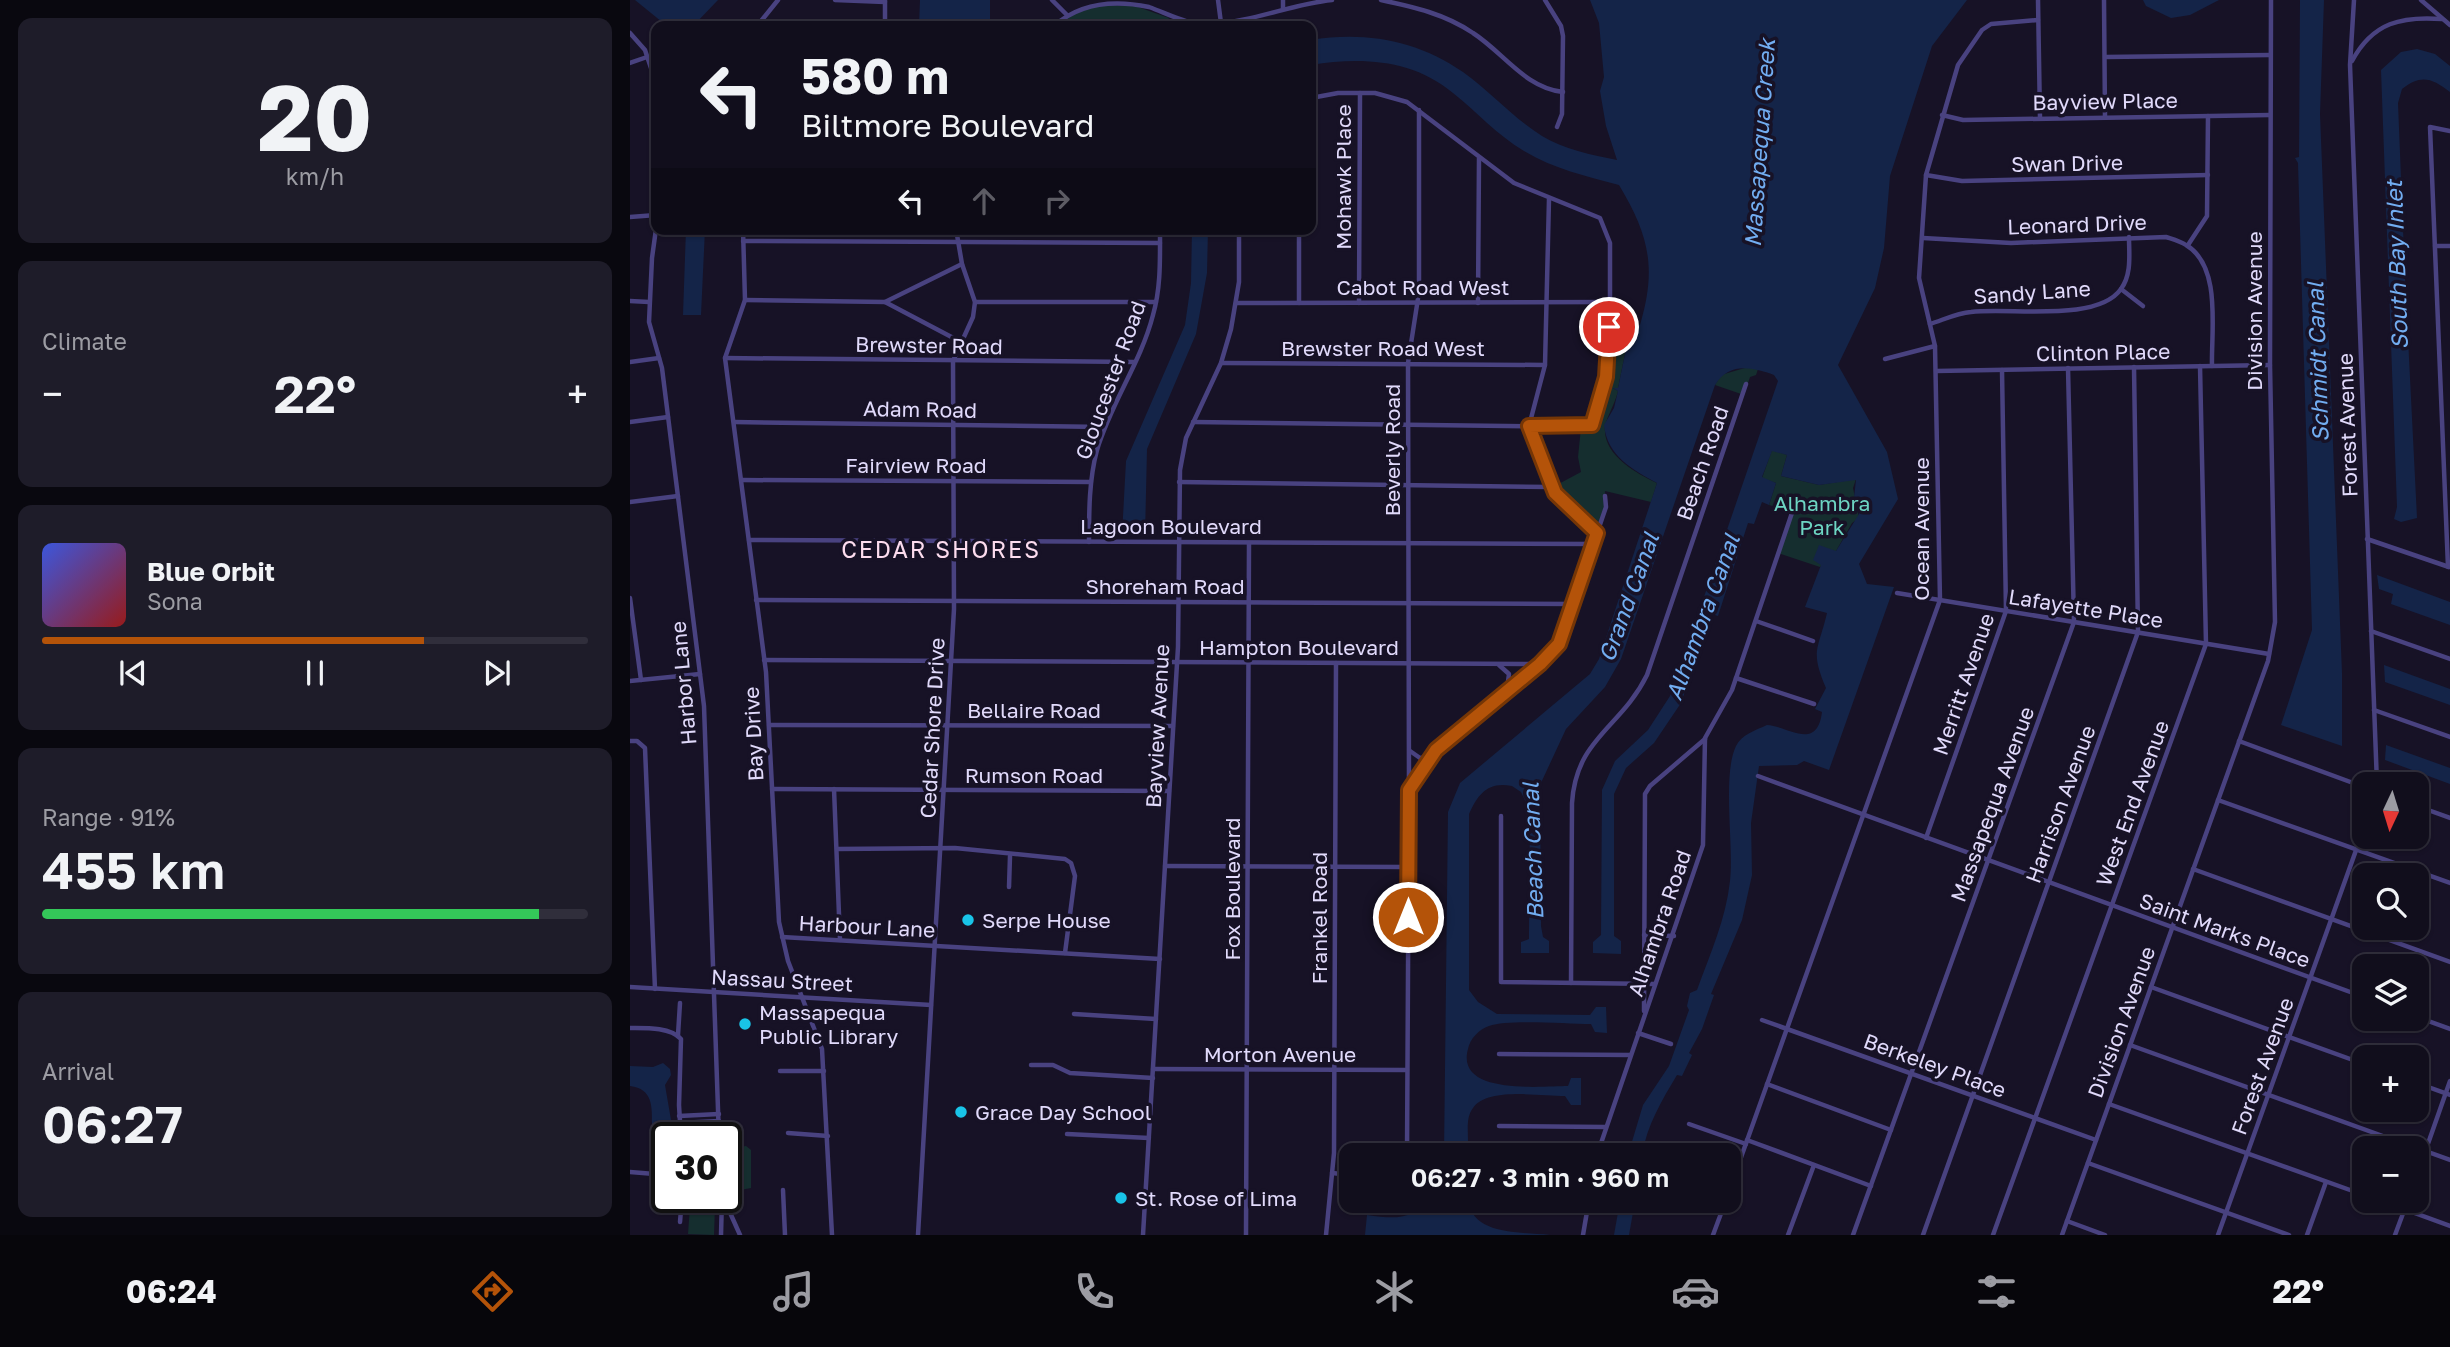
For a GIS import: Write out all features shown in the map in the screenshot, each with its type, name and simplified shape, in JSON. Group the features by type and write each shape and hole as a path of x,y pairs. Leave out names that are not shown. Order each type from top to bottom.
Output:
{"street":[{"path":"761,21 778,0"},
{"path":"835,0 885,1 885,21"},
{"path":"1052,0 1067,15"},
{"path":"1218,0 1221,21"},
{"path":"1283,0 1283,9"},
{"path":"1230,21 1332,0"},
{"path":"1381,0 1402,2 1457,23 1491,46 1538,87 1563,92"},
{"path":"1545,0 1561,26 1563,92 1562,114 1558,127"},
{"path":"2038,0 2040,118"},
{"path":"2104,0 2105,117"},
{"name":"Division Avenue","path":"2062,1235 2268,661 2275,622 2270,365 2271,0"},
{"name":"Forest Avenue","path":"2354,0 2350,65 2377,772"},
{"path":"2421,0 2450,26"},
{"path":"1060,21 1067,15 1096,3 1119,1 1152,8 1182,21"},
{"path":"2350,65 2359,48 2395,20 2416,17 2442,19"},
{"name":"Ocean Avenue","path":"1741,1156 1940,600 1935,346 1919,288 1926,175 1958,65 1982,30 1998,22 2038,20"},
{"path":"630,33 640,43 651,69"},
{"path":"2105,57 2270,55"},
{"path":"630,63 647,57"},
{"path":"1193,422 1591,426 1606,377 1611,243 1606,226 1591,212 1549,199 1514,183 1419,110 1393,97 1338,93 1316,97"},
{"name":"Mohawk Place","path":"1359,303 1360,93"},
{"name":"Beverly Road","path":"1407,1143 1408,363 1417,304 1419,110"},
{"name":"Bayview Place","path":"1942,115 1964,120 2270,115"},
{"path":"2208,116 2207,216 2188,245 2203,262 2210,280 2212,366"},
{"path":"2367,539 2449,567 2430,127 2450,131"},
{"path":"1478,303 1479,158"},
{"name":"Swan Drive","path":"1926,175 1962,181 2208,175"},
{"path":"1549,199 1545,365 1529,426 1551,487 1565,504 1597,533"},
{"path":"630,217 651,215"},
{"name":"Harbor Lane","path":"655,235 649,302 650,329 659,358 668,417 704,706 719,1121"},
{"name":"Bay Drive","path":"743,235 745,300 724,358 764,660 776,903 788,961 822,1049 832,1235"},
{"path":"956,235 962,264 975,302 1156,302"},
{"name":"Gloucester Road","path":"1089,542 1091,482 1105,427 1134,362 1156,302 1161,272 1160,235"},
{"name":"Bayview Avenue","path":"1143,1235 1177,662 1179,482 1183,450 1221,363 1237,303 1239,235"},
{"path":"1299,235 1299,303"},
{"name":"Sandy Lane","path":"1930,324 1969,312 2087,308 2106,301 2121,289 2130,269 2129,237"},
{"name":"Leonard Drive","path":"1923,239 2011,243 2166,237 2188,245"},
{"path":"743,241 1160,243"},
{"path":"2435,246 2450,246"},
{"path":"885,302 962,264"},
{"path":"2121,289 2143,306"},
{"path":"745,300 885,302 961,342"},
{"path":"630,301 649,302"},
{"name":"Cedar Shore Drive","path":"918,1235 954,601 953,360 973,317 975,302"},
{"name":"Cabot Road West","path":"1237,303 1610,302"},
{"path":"1885,359 1935,346"},
{"path":"630,362 659,358"},
{"name":"Brewster Road","path":"724,358 1134,362"},
{"name":"Brewster Road West","path":"1221,363 1545,365"},
{"name":"Clinton Place","path":"1936,371 2270,365"},
{"name":"West End Avenue","path":"1993,1235 2206,644 2200,366"},
{"name":"Harrison Avenue","path":"1923,1235 2138,632 2134,367"},
{"name":"Massapequa Avenue","path":"1853,1235 2074,622 2068,368"},
{"name":"Merritt Avenue","path":"1926,838 2006,611 2002,370"},
{"name":"Beach Road","path":"1572,983 1572,803 1576,775 1590,745 1626,709 1647,675 1746,384"},
{"path":"630,422 668,417"},
{"name":"Adam Road","path":"734,422 1105,427"},
{"name":"Fairview Road","path":"741,480 1091,482"},
{"path":"1179,482 1551,487"},
{"path":"630,502 678,496"},
{"path":"1409,790 1431,756 1540,664 1559,644 1606,507 1605,496"},
{"name":"Alhambra Road","path":"1600,1143 1674,936 1703,845 1706,738 1724,709 1736,678 1796,501"},
{"name":"Lagoon Boulevard","path":"749,540 1594,544"},
{"name":"Fox Boulevard","path":"1246,1235 1249,542"},
{"name":"Lafayette Place","path":"1897,593 2269,654"},
{"path":"630,598 640,680"},
{"name":"Shoreham Road","path":"756,600 1574,604"},
{"path":"1756,621 1813,641"},
{"path":"2371,631 2450,659"},
{"name":"Hampton Boulevard","path":"764,660 1540,664"},
{"name":"Frankel Road","path":"1326,1235 1332,1173 1334,1070 1336,663"},
{"path":"1498,664 1509,674 1506,691"},
{"path":"630,681 700,674"},
{"path":"1736,678 1814,704"},
{"path":"2374,710 2450,737"},
{"name":"Bellaire Road","path":"769,725 1173,726"},
{"path":"1644,1017 1645,794 1650,786 1706,738"},
{"path":"630,741 643,744 645,748 655,989"},
{"path":"2239,741 2352,783"},
{"path":"1409,750 1420,758 1431,756"},
{"name":"Saint Marks Place","path":"1758,776 2352,993"},
{"name":"Rumson Road","path":"772,789 1169,791"},
{"path":"834,789 840,940"},
{"path":"2218,800 2450,883"},
{"path":"2429,810 2450,818"},
{"path":"1501,816 1501,982 1655,984"},
{"path":"837,849 986,850 1010,856 1065,859 1073,868 1075,886 1067,922 1066,953"},
{"name":"Forest Avenue","path":"2218,1235 2357,850"},
{"path":"1009,887 1010,856"},
{"path":"1165,866 1408,867"},
{"path":"2193,869 2450,962"},
{"path":"1644,935 1674,936"},
{"name":"Harbour Lane","path":"782,937 1160,959"},
{"name":"Nassau Street","path":"630,987 931,1005"},
{"path":"2151,987 2352,1059"},
{"path":"679,1122 682,1042 678,1035 680,1003"},
{"path":"1074,1013 1156,1019"},
{"name":"Berkeley Place","path":"1762,1020 2096,1140"},
{"path":"2429,1021 2450,1029"},
{"path":"630,1028 656,1029 678,1035"},
{"path":"1638,1033 1671,1044"},
{"path":"2130,1045 2382,1136"},
{"path":"1499,1054 1630,1055"},
{"path":"1031,1065 1053,1065 1070,1073 1153,1078"},
{"name":"Morton Avenue","path":"1153,1069 1407,1070"},
{"path":"780,1071 824,1071"},
{"path":"2429,1141 2448,1094 2450,1081"},
{"path":"1767,1084 1891,1130"},
{"path":"2429,1087 2448,1094"},
{"path":"2109,1104 2352,1191"},
{"path":"679,1116 719,1114"},
{"path":"699,1122 719,1121"},
{"path":"1689,1124 1871,1186"},
{"path":"1499,1126 1605,1127"},
{"path":"788,1133 828,1136"},
{"path":"1067,1134 1149,1138"},
{"path":"2429,1152 2450,1160"},
{"path":"2088,1163 2289,1235"},
{"path":"1788,1235 1814,1165"},
{"path":"630,1172 651,1174"},
{"path":"1332,1173 1339,1174"},
{"path":"2307,1235 2326,1182"},
{"path":"783,1190 785,1235"},
{"path":"680,1222 681,1213"},
{"path":"721,1235 722,1213"},
{"path":"730,1213 740,1235"},
{"path":"1583,1235 1587,1213"},
{"path":"1713,1235 1721,1213"},
{"path":"2395,1235 2403,1213"},
{"path":"2413,1213 2450,1226"},
{"path":"2067,1221 2105,1235"}],"green space":[{"path":"1097,5 1135,6 1169,18 1167,21 1063,21"},
{"path":"1610,324 1631,325 1618,388 1613,388 1618,391 1605,425 1606,438 1615,455 1657,483 1651,502 1605,491 1604,507 1597,531 1553,487 1581,472 1578,457 1581,428 1592,427 1607,378"},
{"path":"1748,367 1758,369 1756,375 1750,377 1744,395 1715,385 1721,375"},
{"name":"Alhambra Park","path":"1772,450 1787,455 1781,476 1819,485 1856,479 1853,488 1859,518 1852,523 1836,551 1820,567 1778,553 1792,512 1769,505 1776,483 1762,478"},
{"path":"742,1147 751,1150 751,1188 742,1190"},
{"path":"690,1213 715,1213 714,1235 688,1234"}],"water":[{"path":"635,0 718,0 698,21 661,21"},
{"path":"920,0 990,0 990,21 919,21"},
{"path":"1590,0 1967,0 1932,46 1890,176 1884,248 1875,288 1838,365 1887,452 1898,499 1859,564 1867,584 1894,587 1829,770 1804,761 1797,765 1759,766 1751,823 1752,875 1742,920 1711,994 1714,995 1702,1029 1689,1053 1692,1055 1682,1076 1677,1075 1661,1103 1645,1143 1632,1143 1643,1105 1669,1066 1689,1010 1687,1006 1690,993 1697,990 1725,909 1731,866 1730,774 1736,746 1745,736 1767,725 1808,734 1819,724 1822,712 1815,709 1826,688 1818,666 1817,650 1827,613 1805,607 1821,565 1813,560 1819,545 1836,551 1859,514 1854,498 1856,480 1819,485 1781,476 1787,455 1772,451 1762,477 1776,483 1769,505 1762,502 1754,524 1748,523 1718,616 1712,614 1681,703 1654,743 1626,768 1614,794 1614,936 1621,941 1621,954 1593,953 1593,942 1601,935 1602,790 1615,761 1648,730 1670,696 1778,381 1774,375 1742,368 1727,373 1715,385 1621,659 1605,687 1566,729 1540,785 1541,926 1543,937 1549,941 1549,953 1521,953 1521,942 1529,939 1530,811 1521,792 1512,786 1490,787 1476,800 1469,814 1469,990 1478,1002 1497,1014 1590,1015 1596,1007 1606,1007 1607,1033 1595,1032 1591,1024 1498,1024 1485,1027 1473,1038 1468,1049 1468,1064 1475,1075 1504,1085 1568,1086 1571,1078 1581,1078 1581,1105 1571,1105 1565,1096 1515,1094 1490,1097 1480,1101 1469,1115 1468,1141 1471,1143 1444,1143 1448,812 1460,783 1590,674 1599,659 1657,483 1630,467 1616,454 1606,436 1604,425 1614,408 1618,391 1613,388 1618,388 1631,325 1640,325 1649,269 1643,236 1619,185 1559,167 1524,151 1496,131 1453,93 1421,73 1367,61 1316,64 1316,39 1370,38 1409,45 1427,52 1463,72 1521,121 1550,141 1588,154 1617,160 1606,126 1600,91 1604,77 1599,23"},
{"path":"2143,0 2219,0 2190,15 2171,18 2146,6"},
{"name":"Schmidt Canal","path":"2300,0 2324,0 2320,114 2342,673 2342,746 2281,725 2312,630 2298,163 2295,158 2299,157"},
{"name":"South Bay Inlet","path":"2417,49 2435,54 2450,66 2450,92 2432,81 2415,81 2402,89 2398,103 2404,254 2408,258 2404,258 2417,518 2401,522 2394,519 2397,507 2381,70 2401,52"},
{"path":"686,235 705,235 701,315 683,315"},
{"path":"1192,235 1208,235 1207,273 1196,334 1147,449 1145,536 1122,535 1126,461 1185,325 1191,283"},
{"path":"2377,575 2450,602 2450,625 2391,604 2393,594 2379,589"},
{"path":"2384,665 2450,689 2450,705 2385,682"},
{"path":"2386,745 2450,768 2450,784 2429,776 2429,772 2418,772 2385,760"},
{"path":"663,1063 670,1069 671,1075 665,1085 671,1120 669,1122 652,1122 651,1105 647,1095 630,1086 630,1066 653,1067"},
{"path":"1473,1213 1488,1226 1500,1230 1550,1235 1365,1235 1367,1215"},
{"path":"1618,1213 1633,1213 1629,1235 1614,1235"}],"place":[{"name":"Serpe House","path":"968,920"},
{"name":"Massapequa Public Library","path":"745,1024"},
{"name":"Grace Day School","path":"961,1112"},
{"name":"St. Rose of Lima","path":"1121,1198"}],"district":[{"name":"CEDAR SHORES","path":"941,549"}],"route":[{"path":"1408,917 1409,790 1436,750 1551,654 1566,629 1597,533 1565,504 1551,487 1529,426 1592,425 1606,377 1609,327"}],"water label":[{"name":"Massapequa Creek","path":"1759,143"},
{"name":"Grand Canal","path":"1628,597"},
{"name":"Alhambra Canal","path":"1702,617"},
{"name":"Beach Canal","path":"1532,851"}]}
